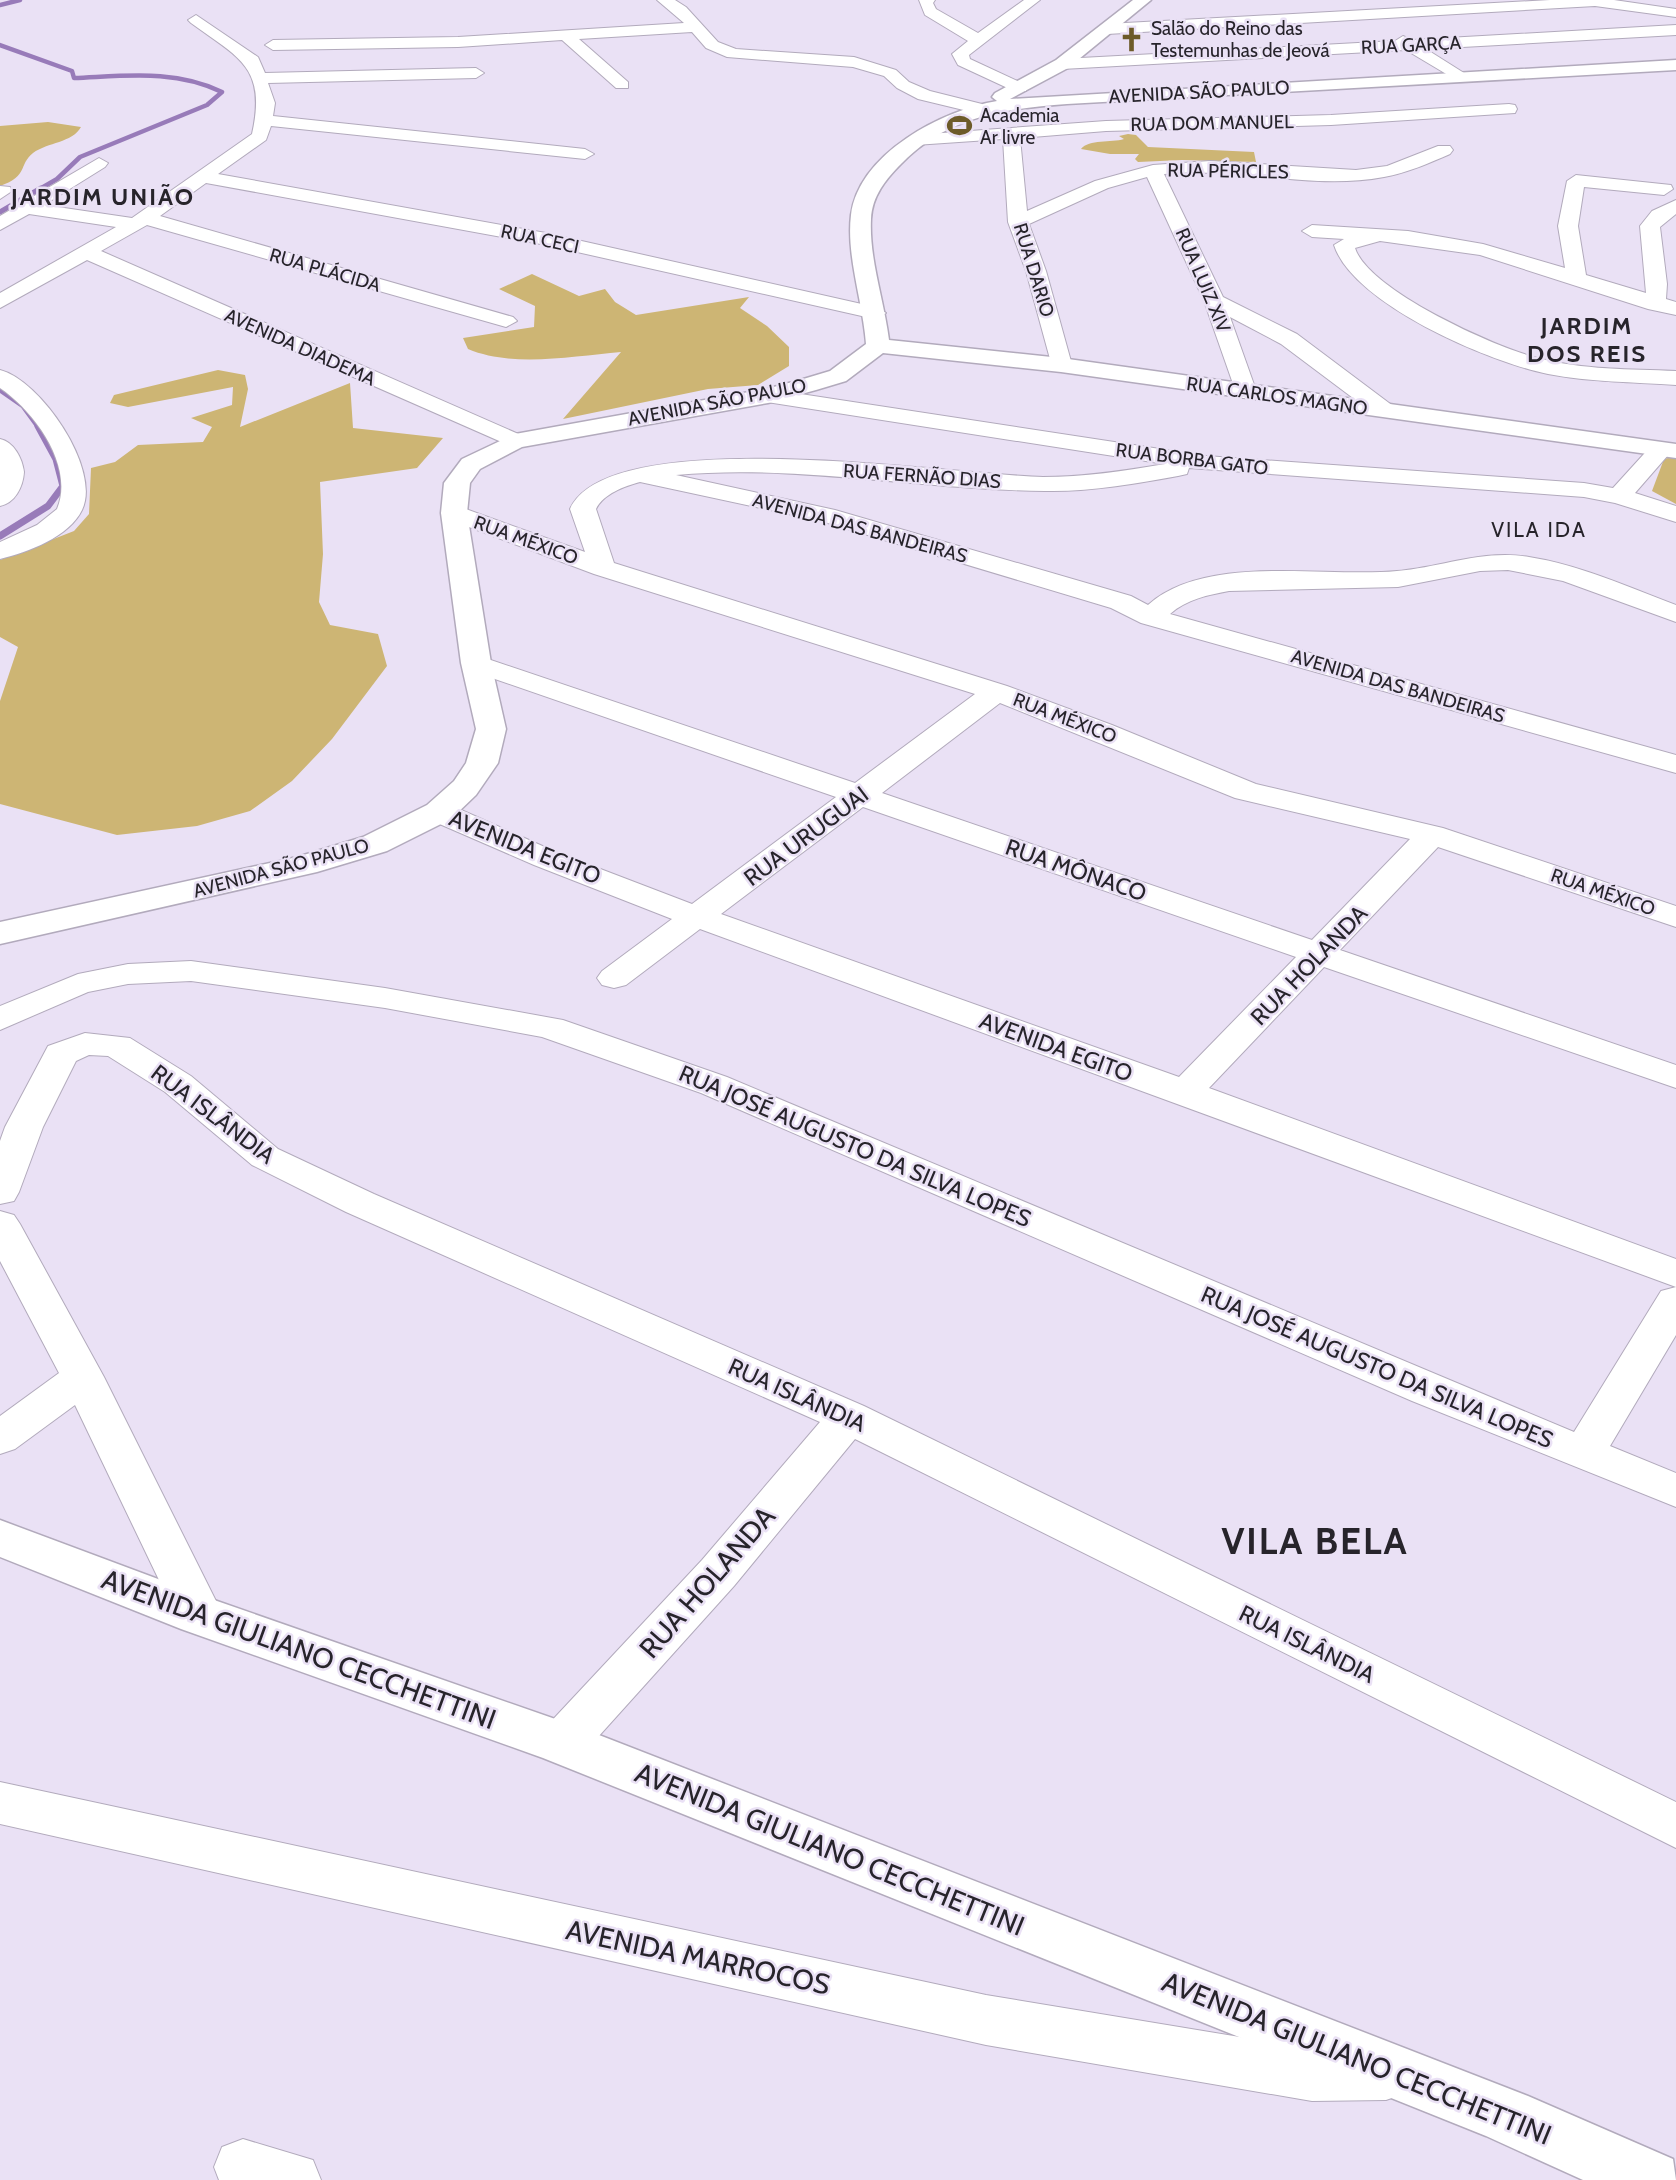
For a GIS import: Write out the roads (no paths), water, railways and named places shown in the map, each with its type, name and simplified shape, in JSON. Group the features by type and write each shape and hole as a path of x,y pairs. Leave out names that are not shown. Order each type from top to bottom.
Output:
{"main road":[{"path":"975,108 1020,89 1062,64 1143,0"},
{"name":"AVENIDA SÃO PAULO","path":"0,933 305,865 376,844 439,812 465,788 482,763 491,729 476,663 454,513 457,483 471,464 515,441 768,396 838,376 856,366 878,346 876,313 861,223 864,200 875,181 915,140 946,120 975,108 1067,99 1458,76 1672,67"},
{"path":"1020,89 1067,99"},
{"name":"RUA CARLOS MAGNO","path":"878,346 1061,365 1246,393 1669,450"},
{"name":"AVENIDA GIULIANO CECCHETTINI","path":"0,1538 199,1615 562,1743 1401,2073 1651,2180"}],"street":[{"path":"664,0 681,10 712,45 733,54 854,62 890,73 903,85 924,95 975,108"},
{"path":"928,0 925,2 930,12 978,40"},
{"path":"1020,89 964,62 960,54 1033,0"},
{"path":"1332,0 1458,76"},
{"path":"1107,29 1360,16 1548,2 1588,1 1676,13"},
{"path":"0,302 140,221 260,136 267,103 252,60 197,20"},
{"path":"236,47 458,42 696,27"},
{"name":"RUA GARÇA","path":"1062,64 1676,30"},
{"path":"568,37 622,85"},
{"path":"260,78 476,74"},
{"path":"1190,93 1214,111 1276,122"},
{"name":"RUA DOM MANUEL","path":"915,140 1106,126 1276,122 1478,113 1509,109"},
{"path":"263,120 585,154"},
{"name":"RUA DARIO","path":"1010,132 1018,222 1036,271 1061,365"},
{"name":"RUA PÉRICLES","path":"1018,222 1107,183 1153,170 1192,167 1364,174 1392,170 1444,150"},
{"path":"0,224 99,163"},
{"name":"RUA LUIZ XIV","path":"1153,170 1214,301 1246,393"},
{"name":"RUA CECI","path":"202,177 533,237 876,313"},
{"path":"1576,277 1568,226 1576,181 1664,189"},
{"name":"RUA PLÁCIDA","path":"26,208 140,221 506,321"},
{"path":"1376,236 1344,245 1312,231 1408,237 1483,250 1576,277 1666,289 1650,226 1672,208"},
{"path":"1652,236 1676,237"},
{"path":"1344,245 1349,261 1389,294 1477,344 1507,356 1563,369 1676,378"},
{"name":"AVENIDA DIADEMA","path":"86,252 515,441"},
{"path":"1214,301 1289,339 1385,411"},
{"path":"0,377 28,398 52,428 75,483 71,508 56,525 0,551"},
{"name":"RUA BORBA GATO","path":"768,396 1206,463 1584,490 1619,496 1676,514"},
{"path":"0,446 11,458 13,479 0,499"},
{"path":"1619,496 1669,450"},
{"name":"RUA FERNÃO DIAS","path":"603,568 584,505 609,485 637,474 697,466 773,466 1047,484 1099,482 1206,463"},
{"name":"AVENIDA DAS BANDEIRAS","path":"637,474 826,515 1121,602 1161,608 1535,714 1676,765"},
{"name":"RUA MÉXICO","path":"454,513 603,568 997,692 1102,731 1246,791 1433,835 1676,917"},
{"path":"1161,608 1203,586 1233,582 1375,581 1480,562 1509,562 1539,566 1676,614"},
{"name":"RUA MÔNACO","path":"476,663 1676,1077"},
{"name":"RUA URUGUAI","path":"614,978 997,692"},
{"name":"AVENIDA DAS BANDEIRAS","path":"1535,714 1676,743"},
{"name":"AVENIDA EGITO","path":"439,812 479,831 699,916 1453,1188 1676,1274"},
{"name":"RUA HOLANDA","path":"1184,1093 1433,835"},
{"name":"RUA JOSÉ AUGUSTO DA SILVA LOPES","path":"0,1020 78,984 128,974 191,971 384,998 550,1028 714,1085 1402,1379 1676,1491"},
{"name":"RUA ISLÂNDIA","path":"0,1192 24,1127 61,1054 85,1044 117,1046 178,1084 265,1157 360,1203 849,1417 1676,1826"},
{"path":"0,1224 83,1377 199,1615"},
{"path":"1584,1452 1676,1301"},
{"path":"0,1438 83,1377"},
{"name":"RUA HOLANDA","path":"562,1743 718,1573 849,1417"},
{"name":"AVENIDA MARROCOS","path":"0,1803 986,2020 1312,2075 1345,2077 1401,2073"}],"waterway":[{"path":"0,5 20,0"},
{"path":"0,45 72,71 74,78 131,75 168,77 222,92 207,105 80,157 57,179 38,190"},
{"path":"0,212 41,188"},
{"path":"0,390 23,406 39,428"},
{"path":"0,536 48,506 63,486 56,459 38,426"}],"place":[{"name":"Salão do Reino das Testemunhas de Jeová","path":"1131,39"},
{"name":"Academia Ar livre","path":"960,126"}],"district":[{"name":"JARDIM UNIÃO","path":"103,196"},
{"name":"JARDIM DOS REIS","path":"1587,339"},
{"name":"VILA IDA","path":"1539,529"},
{"name":"VILA BELA","path":"1315,1540"}]}
